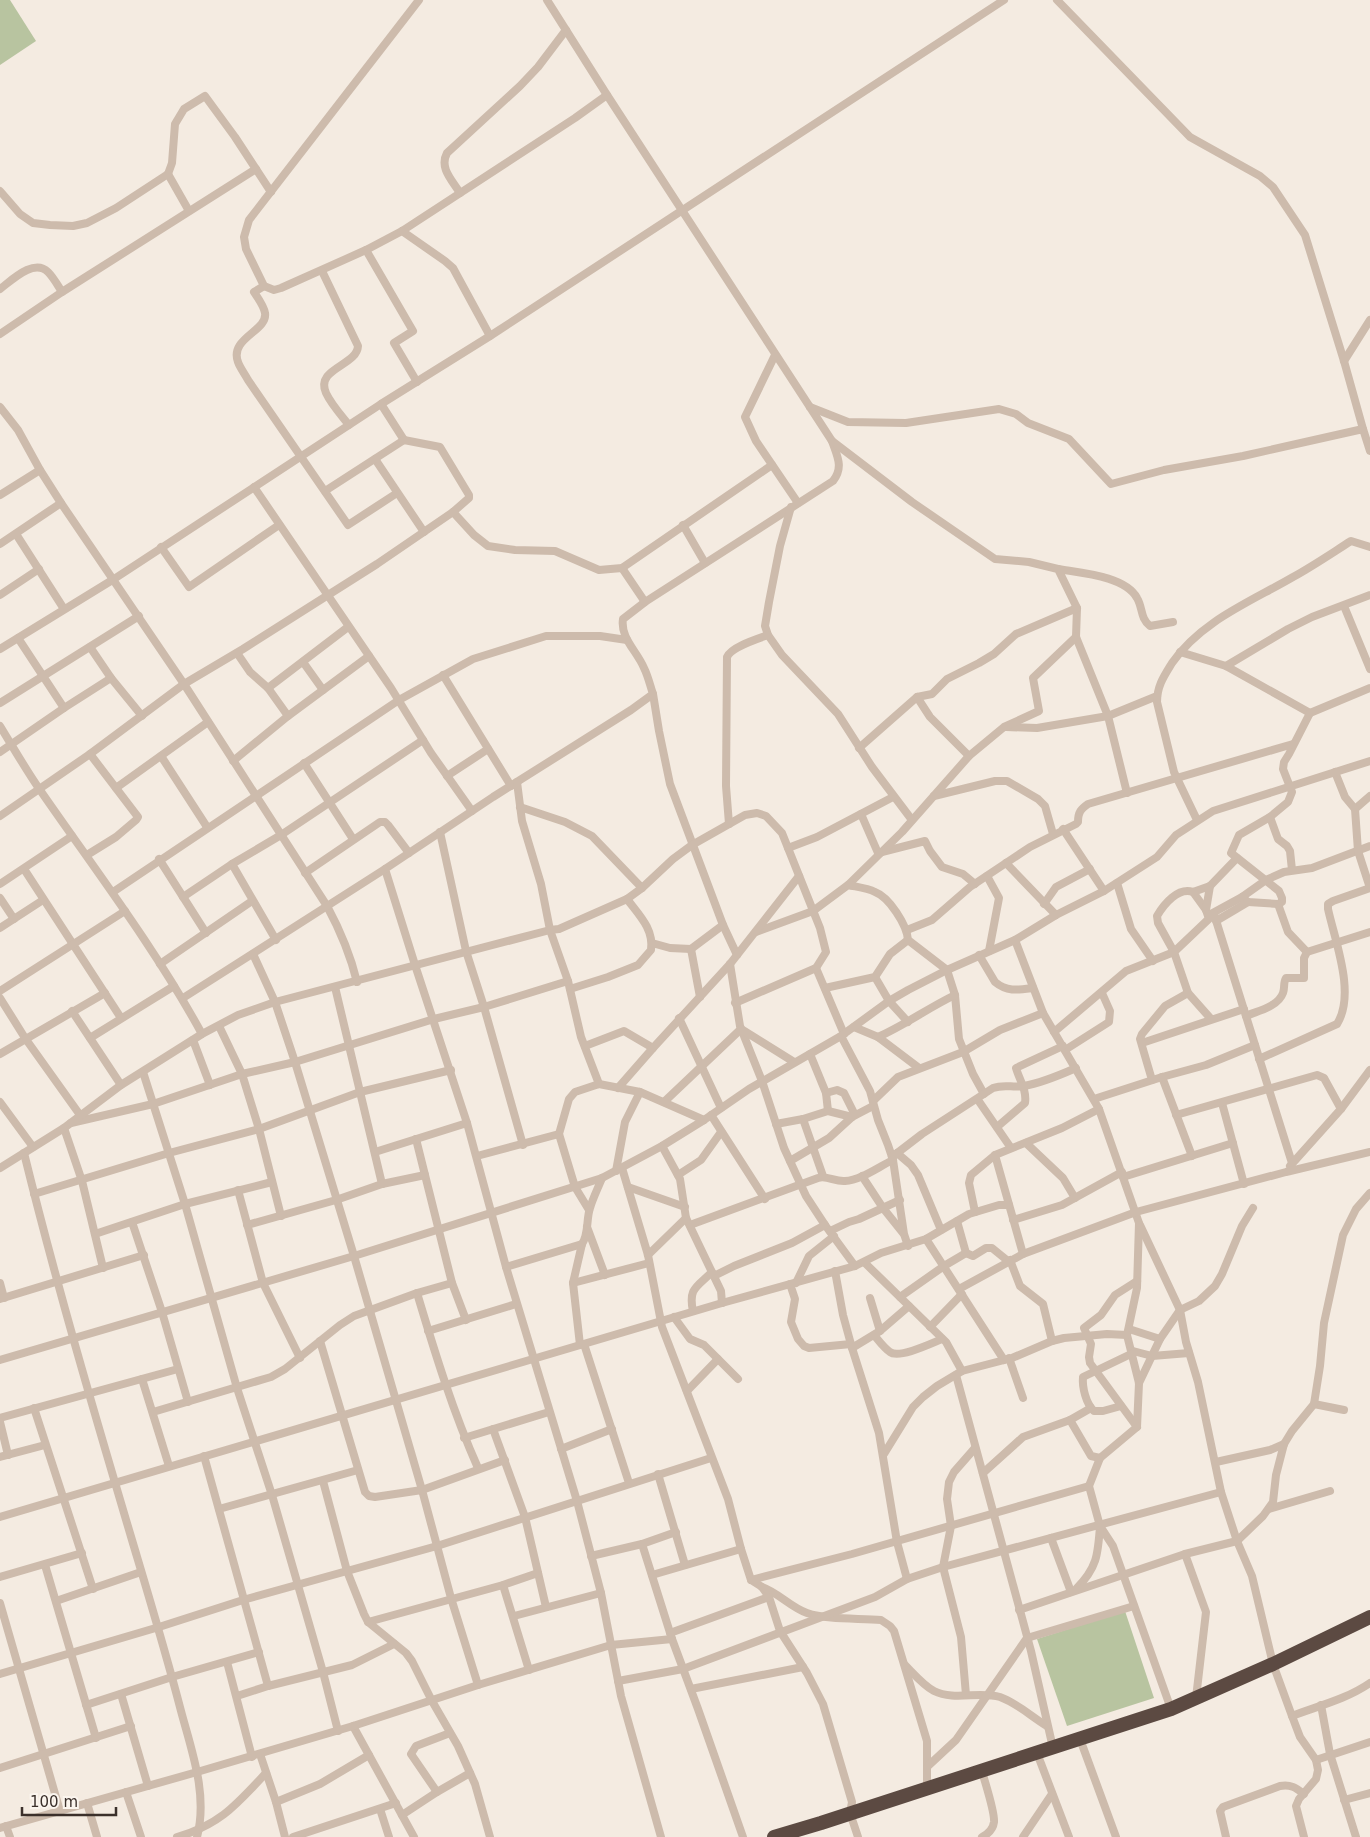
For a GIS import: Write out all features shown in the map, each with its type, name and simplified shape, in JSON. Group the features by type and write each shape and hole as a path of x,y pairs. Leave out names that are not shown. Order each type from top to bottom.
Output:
{"highway":[{"path":"774,1837 1171,1709 1273,1664 1370,1617"}],"street":[{"path":"419,0 249,220 244,237 248,255 264,286 278,289 322,271 402,231 607,95"},
{"path":"547,0 832,441 840,466 839,473 833,480 645,602 623,619 622,626 627,640 644,667 653,694 670,784 692,845 737,955"},
{"path":"0,649 114,579 348,425 490,336 1004,0"},
{"path":"1057,0 1190,136 1260,176 1273,187 1305,235 1370,451"},
{"path":"460,193 445,169 444,162 447,152 520,86 566,30"},
{"path":"0,191 20,214 33,223 73,226 103,216 168,174 172,163 175,124 184,109 205,96 271,192"},
{"path":"0,334 62,292 256,169"},
{"path":"168,174 189,211"},
{"path":"402,231 453,268 490,336"},
{"path":"366,250 413,331 394,343 416,382"},
{"path":"0,289 26,270 36,267 49,273 62,292"},
{"path":"322,271 358,346 354,356 332,371 326,378 325,383 326,393 348,425"},
{"path":"264,286 254,292 265,312 264,319 239,347 237,354 238,362 348,525 397,493"},
{"path":"1344,361 1370,320"},
{"path":"775,355 746,417 756,441 795,505 780,546 765,626 768,635 782,655 838,714 893,797 912,820"},
{"path":"381,404 404,440"},
{"path":"809,406 848,422 906,423 999,409 1016,414 1028,423 1069,439 1110,484 1164,470 1243,456 1363,429"},
{"path":"0,407 18,430 61,503 184,684 327,906 341,931 349,951 357,982"},
{"path":"0,816 90,754 184,684 328,596 424,532 467,501 469,495 440,446 404,440 325,492"},
{"path":"832,441 912,502 995,559 1030,562 1090,574 1126,585 1137,598 1145,622 1150,626 1173,622"},
{"path":"375,459 424,532"},
{"path":"453,512 474,536 488,546 515,550 554,551 599,570 622,568 772,465"},
{"path":"0,495 40,470"},
{"path":"254,487 472,811"},
{"path":"0,544 61,503"},
{"path":"162,547 189,587 280,525"},
{"path":"683,525 705,563"},
{"path":"16,534 64,609"},
{"path":"1197,820 1176,779 1157,696 1162,678 1180,652 1218,619 1352,541 1370,547"},
{"path":"622,568 645,602"},
{"path":"0,595 39,569"},
{"path":"1058,569 1077,608 1076,637 1108,716 1127,793"},
{"path":"1226,666 1312,617 1370,595"},
{"path":"1344,606 1370,669"},
{"path":"859,748 917,696 932,694 947,679 994,654 1009,638 1016,634 1077,608"},
{"path":"0,703 139,616"},
{"path":"268,688 348,627"},
{"path":"728,824 726,786 727,657 729,652 768,635"},
{"path":"113,892 159,859 399,700 473,659 546,636 600,636 627,640"},
{"path":"756,932 813,911 848,885 912,820 969,756 1004,727 1039,710 1033,678 1076,637"},
{"path":"18,638 64,708"},
{"path":"90,647 111,678 142,716"},
{"path":"1180,652 1226,666 1310,712"},
{"path":"237,653 250,672 268,688 288,716"},
{"path":"233,760 322,690 369,656"},
{"path":"303,662 322,690"},
{"path":"443,675 488,749 514,784 550,930 569,985 574,1011 585,1046 599,1084"},
{"path":"0,752 111,678"},
{"path":"1278,904 1282,902 1279,890 1231,853 1239,835 1270,817 1288,802 1292,792 1283,766 1310,712 1370,688"},
{"path":"182,998 276,940 653,694"},
{"path":"917,696 930,717 969,756"},
{"path":"1004,727 1037,728 1108,716 1157,696"},
{"path":"116,788 208,722"},
{"path":"0,726 39,788 113,892 182,998 202,1034"},
{"path":"183,898 423,740"},
{"path":"907,930 932,920 975,884 1006,863 1053,834 1078,822 1081,809 1088,804 1293,744"},
{"path":"447,776 488,749"},
{"path":"87,855 116,837 136,820 137,814 90,754"},
{"path":"161,756 208,827"},
{"path":"0,1360 354,1256 438,1228 602,1178 662,1146 762,1081 842,1035 889,1001 947,970 1015,940 1104,891 1157,857 1176,835 1213,811 1230,804 1290,788 1370,761"},
{"path":"304,763 353,839"},
{"path":"1259,1059 1337,1024 1344,1008 1343,971 1328,904 1370,888 1358,851 1355,808 1345,797 1336,772"},
{"path":"934,796 995,781 1006,781 1038,799 1045,806 1053,834"},
{"path":"1355,808 1370,796"},
{"path":"788,848 818,837 893,797"},
{"path":"520,806 565,822 592,836 642,888"},
{"path":"0,1168 67,1126 120,1085 202,1034 238,1015 275,1002 357,982 466,951 558,929 627,899 642,888 672,859 692,845 745,815 757,813 766,816 782,833 826,946 826,952 816,968 735,1003"},
{"path":"861,814 878,853"},
{"path":"1270,817 1278,839 1288,846 1292,870"},
{"path":"305,873 380,822 388,824 409,853"},
{"path":"1063,829 1104,891"},
{"path":"440,832 466,951 523,1145"},
{"path":"0,884 72,836"},
{"path":"878,853 926,841 930,851 942,867 963,874 975,884"},
{"path":"1054,1032 1126,971 1174,952 1211,915 1245,899 1266,880 1292,870 1312,868 1370,846"},
{"path":"1211,1019 1188,993 1174,952 1158,923 1157,916 1170,899 1184,891 1193,892 1210,886 1237,858"},
{"path":"159,859 206,933"},
{"path":"1006,863 1056,916"},
{"path":"232,864 276,940"},
{"path":"24,869 121,1018"},
{"path":"385,869 467,1123 516,1304 577,1502 601,1593 628,1726 661,1837"},
{"path":"1044,904 1056,887 1090,869"},
{"path":"618,1088 730,964 799,876"},
{"path":"987,876 999,898 989,951"},
{"path":"1117,882 1131,929 1153,961"},
{"path":"848,885 880,894 903,922 907,930 908,940 947,970 955,995 959,1039 963,1052 981,1097 1011,1148"},
{"path":"1210,886 1211,915 1245,1013 1292,1163"},
{"path":"1193,892 1211,915"},
{"path":"0,898 14,919"},
{"path":"67,1126 153,1104 242,1074 295,1062 434,1019 608,977 638,965 651,950 652,943 647,925 627,899"},
{"path":"1245,899 1278,904"},
{"path":"0,928 43,900"},
{"path":"160,964 252,901"},
{"path":"1278,904 1288,932 1307,952"},
{"path":"0,991 125,911"},
{"path":"652,943 670,948 691,949 724,925"},
{"path":"1142,1043 1211,1019 1245,1013 1273,1005 1283,993 1283,984 1286,978 1304,978 1304,958 1307,952 1370,932"},
{"path":"825,988 875,977 890,954 908,940"},
{"path":"1015,940 1043,1012 1099,1109 1139,1223 1180,1310 1222,1492 1237,1541 1252,1576 1273,1664 1300,1737 1316,1760 1318,1770 1316,1779 1299,1799 1296,1806 1304,1837"},
{"path":"691,949 700,997"},
{"path":"253,954 275,1002 295,1062 354,1256 394,1400 422,1490 451,1598 478,1685"},
{"path":"979,955 995,982 999,985 1012,990 1033,988"},
{"path":"730,964 735,1003 741,1029 800,1186 829,1231 855,1266"},
{"path":"816,968 842,1035 860,1072 894,1157 904,1234 908,1246"},
{"path":"875,977 889,1001 908,1022"},
{"path":"90,1038 174,986"},
{"path":"335,987 382,1184"},
{"path":"0,1054 105,992"},
{"path":"997,1127 1025,1103 1026,1098 1023,1086 1016,1070 1018,1065 1064,1048 1109,1022 1110,1011 1102,993"},
{"path":"1152,1080 1140,1039 1142,1034 1165,1006 1188,993"},
{"path":"878,1037 899,1028 937,1003 955,995"},
{"path":"0,998 25,1038 80,1115"},
{"path":"72,1011 120,1085"},
{"path":"790,1161 830,1138 854,1116 873,1103 894,1080 963,1052 1000,1030 1043,1012"},
{"path":"680,1018 721,1108"},
{"path":"219,1026 242,1074 259,1129 281,1216"},
{"path":"854,1027 878,1037 920,1068"},
{"path":"741,1029 794,1062"},
{"path":"664,1102 741,1029"},
{"path":"585,1046 624,1032 653,1048"},
{"path":"193,1040 210,1085"},
{"path":"1094,1099 1206,1065 1255,1045"},
{"path":"810,1054 826,1092 828,1111"},
{"path":"648,1255 688,1222 765,1199 823,1176 847,1181 862,1176 894,1157 922,1134 999,1086 1023,1086 1055,1077 1076,1068"},
{"path":"34,1194 82,1181 169,1153 259,1129 360,1092 450,1070"},
{"path":"1286,1172 1341,1109 1370,1070"},
{"path":"143,1072 213,1297 237,1388 272,1495 338,1731"},
{"path":"1176,1116 1317,1075 1322,1076 1341,1109"},
{"path":"1162,1077 1192,1156"},
{"path":"589,1210 575,1187 558,1134 569,1100 575,1092 599,1084 640,1092 707,1118 721,1132 765,1199"},
{"path":"826,1092 837,1090 844,1093 854,1116"},
{"path":"640,1092 625,1122 619,1169 628,1187 648,1255 665,1334 728,1499 751,1580 775,1592 801,1610 824,1616 881,1620 888,1623 894,1631 927,1741 927,1788"},
{"path":"0,1102 33,1148"},
{"path":"1222,1103 1244,1184"},
{"path":"975,1212 969,1179 971,1175 995,1155 1026,1143 1099,1109"},
{"path":"776,1124 803,1119 828,1111 854,1116"},
{"path":"803,1119 823,1176"},
{"path":"375,1152 467,1123"},
{"path":"67,1126 103,1268"},
{"path":"678,1175 701,1160 721,1132"},
{"path":"477,1156 558,1134"},
{"path":"416,1139 452,1283 466,1320"},
{"path":"1026,1143 1063,1178 1075,1198"},
{"path":"1013,1220 1062,1205 1123,1174 1233,1143"},
{"path":"662,1146 678,1175 688,1222 721,1292 722,1303"},
{"path":"930,1327 961,1291 1007,1262 1024,1254 1136,1212 1370,1152"},
{"path":"24,1153 88,1393 159,1627 197,1772 201,1803 201,1822 198,1834"},
{"path":"995,1155 1024,1254"},
{"path":"894,1157 911,1165 918,1175 941,1230"},
{"path":"247,1225 336,1200 382,1184 425,1175"},
{"path":"862,1176 883,1208 904,1234"},
{"path":"602,1178 589,1210 584,1241 573,1283 582,1344 629,1483"},
{"path":"95,1234 185,1204 272,1182"},
{"path":"628,1187 685,1207"},
{"path":"238,1190 263,1283 300,1358"},
{"path":"1019,1610 1185,1554 1237,1541 1269,1509 1275,1494 1275,1483 1284,1444 1314,1404 1324,1323 1343,1235 1356,1209 1370,1193"},
{"path":"693,1311 690,1300 692,1292 713,1274 792,1243 829,1231 900,1200"},
{"path":"0,1517 693,1311 855,1266 881,1252 908,1246 926,1239 975,1212 1008,1202"},
{"path":"1139,1383 1160,1339 1180,1310 1199,1301 1215,1286 1242,1226 1254,1208"},
{"path":"957,1221 966,1253"},
{"path":"132,1222 162,1312 188,1402"},
{"path":"1139,1223 1138,1282 1128,1332 1139,1383 1136,1427 1100,1458 1089,1486 1100,1526 1113,1546 1171,1709"},
{"path":"587,1227 604,1275"},
{"path":"829,1231 809,1256 793,1283 795,1299 791,1322 804,1346 809,1348 851,1346 877,1333 909,1306"},
{"path":"926,1239 1007,1359 1023,1398"},
{"path":"506,1267 582,1244"},
{"path":"966,1253 974,1256 986,1248 992,1248 1007,1262 1020,1286 1043,1304 1052,1341"},
{"path":"900,1297 966,1253"},
{"path":"0,1283 2,1298 144,1255"},
{"path":"864,1262 950,1347 959,1373 976,1448 1027,1638 1046,1726 1053,1748"},
{"path":"573,1283 649,1263"},
{"path":"835,1271 851,1346 884,1454 897,1542 906,1579"},
{"path":"1136,1427 1089,1360 1091,1344 1084,1326 1098,1318 1118,1292 1138,1282"},
{"path":"153,1412 237,1388 271,1376 300,1358 347,1320 417,1293 452,1283"},
{"path":"721,1292 732,1300"},
{"path":"417,1293 445,1384 464,1438 478,1468"},
{"path":"870,1298 877,1333 889,1352 896,1354 910,1351 942,1339"},
{"path":"428,1331 516,1304"},
{"path":"674,1317 690,1339 704,1346 738,1379"},
{"path":"884,1454 913,1407 922,1397 936,1386 959,1373 1007,1359 1052,1341 1128,1332 1160,1339"},
{"path":"320,1341 358,1470 365,1492 369,1496 375,1497 422,1490 478,1468 505,1460"},
{"path":"1121,1406 1098,1412 1090,1408 1082,1384 1083,1377 1133,1352 1152,1356 1189,1353"},
{"path":"687,1391 718,1359"},
{"path":"8,1455 0,1420 34,1408 178,1368"},
{"path":"142,1379 169,1466"},
{"path":"1314,1404 1344,1410"},
{"path":"34,1408 93,1589"},
{"path":"983,1473 1023,1437 1070,1420 1090,1408"},
{"path":"464,1438 549,1412"},
{"path":"1070,1420 1089,1454 1093,1458 1100,1458"},
{"path":"494,1429 525,1517 546,1607"},
{"path":"560,1449 612,1430"},
{"path":"0,1457 45,1444"},
{"path":"1216,1462 1270,1450 1284,1444"},
{"path":"966,1695 961,1637 943,1567 951,1526 947,1499 949,1482 954,1472 976,1448"},
{"path":"204,1456 268,1686"},
{"path":"0,1674 243,1600 437,1546 711,1458"},
{"path":"219,1509 358,1470"},
{"path":"658,1474 685,1565"},
{"path":"323,1481 347,1571 364,1614 368,1622 406,1653 412,1661 475,1784 490,1837"},
{"path":"751,1580 897,1542 993,1512 1089,1486"},
{"path":"618,1681 683,1669 780,1631 875,1597 906,1579 943,1567 1222,1492"},
{"path":"1269,1509 1330,1492"},
{"path":"1073,1592 1087,1578 1098,1556 1100,1526"},
{"path":"591,1556 642,1544 676,1532"},
{"path":"1050,1538 1073,1592"},
{"path":"642,1544 671,1636 743,1837"},
{"path":"652,1575 741,1549"},
{"path":"0,1577 82,1553"},
{"path":"1185,1554 1206,1612 1196,1698"},
{"path":"45,1565 96,1738"},
{"path":"56,1601 141,1572"},
{"path":"368,1622 503,1585 538,1573"},
{"path":"503,1585 529,1670"},
{"path":"762,1587 769,1597 780,1631 803,1666 823,1704 852,1802 850,1813 858,1837"},
{"path":"514,1616 601,1593"},
{"path":"10,1837 3,1826 338,1731 478,1685 612,1645 671,1636 769,1597"},
{"path":"0,1603 60,1811"},
{"path":"928,1766 956,1740 1027,1638 1134,1606"},
{"path":"236,1696 352,1665 394,1644"},
{"path":"86,1705 172,1677 260,1652"},
{"path":"227,1662 236,1696 256,1755 266,1773 276,1802 285,1837"},
{"path":"903,1664 936,1691 945,1694 987,1695 1008,1701 1046,1726"},
{"path":"691,1689 803,1666"},
{"path":"1292,1716 1361,1689 1370,1682"},
{"path":"122,1694 148,1786"},
{"path":"1321,1705 1330,1754 1356,1837"},
{"path":"0,1768 131,1726"},
{"path":"353,1726 414,1837"},
{"path":"437,1792 411,1754 416,1746 450,1733"},
{"path":"1080,1739 1116,1837"},
{"path":"1316,1760 1370,1742"},
{"path":"1037,1753 1069,1837"},
{"path":"276,1802 320,1784 369,1755"},
{"path":"982,1771 994,1818 990,1832 982,1837"},
{"path":"177,1837 198,1834 236,1804 266,1773"},
{"path":"402,1815 470,1773"},
{"path":"1226,1837 1220,1811 1223,1807 1280,1786 1288,1785 1297,1788 1304,1794"},
{"path":"126,1792 141,1837"},
{"path":"1344,1800 1370,1793"},
{"path":"1023,1837 1052,1794"},
{"path":"87,1803 97,1837"},
{"path":"293,1837 396,1803"},
{"path":"380,1809 389,1837"}],"green space":[{"path":"0,0 10,0 36,41 0,65"},
{"path":"1125,1611 1154,1698 1067,1726 1037,1639"}]}
